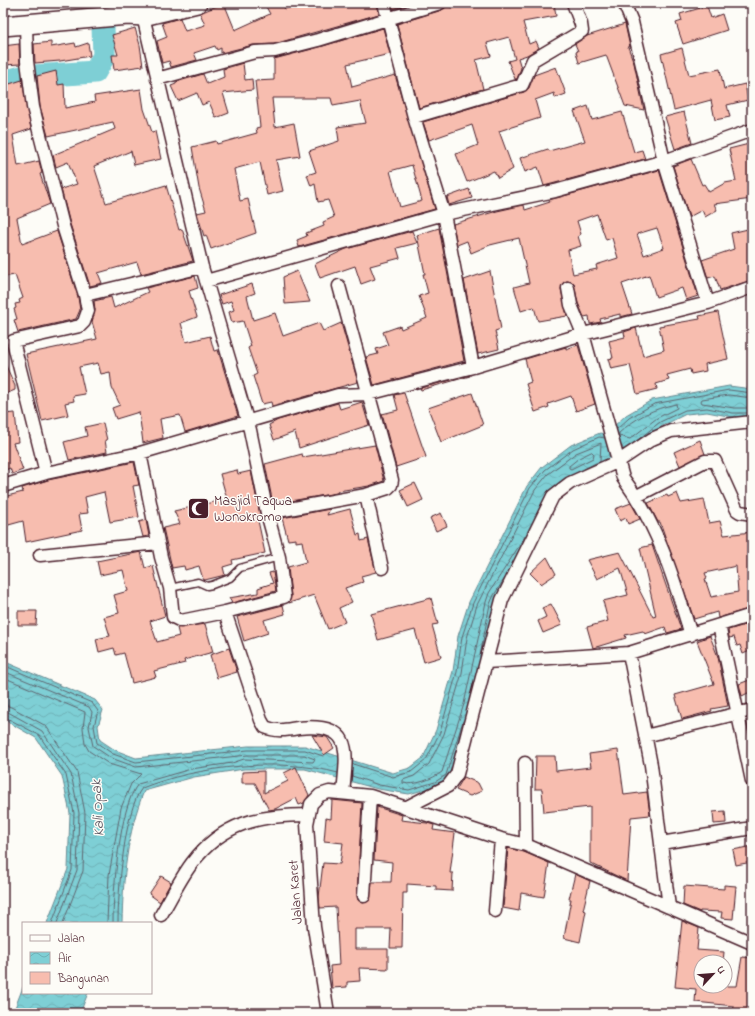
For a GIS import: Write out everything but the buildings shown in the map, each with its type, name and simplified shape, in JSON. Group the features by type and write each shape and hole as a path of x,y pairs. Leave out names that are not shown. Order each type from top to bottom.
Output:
{"main road":[{"path":"3,26 128,15 143,16 197,3"}],"street":[{"path":"384,3 414,117 444,214 473,367"},
{"path":"157,79 255,52 280,50 389,20 440,3"},
{"path":"414,117 522,85 533,60 582,31 582,24 573,3"},
{"path":"624,3 632,22 664,161 708,303"},
{"path":"140,453 158,543 170,588 173,617 176,620 181,621 225,612 284,597 279,557 267,513 248,421 202,267 143,16"},
{"path":"26,24 27,61 32,107 63,226 85,295 88,311 84,322 80,326 8,342 46,473"},
{"path":"206,281 444,214 555,191 664,161 752,130"},
{"path":"85,295 202,267"},
{"path":"267,513 366,495 388,488 391,485 392,480 339,286"},
{"path":"568,288 571,305 583,334 604,413 624,478 637,496 669,562 691,635"},
{"path":"3,486 46,473 140,453 338,395 368,394 473,367 583,334 708,303 752,288"},
{"path":"405,808 448,786 457,774 502,600 553,496 570,483 617,457 671,431 752,422"},
{"path":"637,496 704,461 710,460 715,461 737,510 752,514"},
{"path":"366,495 382,568"},
{"path":"40,555 158,543"},
{"path":"225,612 261,720 265,727 281,730 307,727 326,728 340,736 346,745 343,793"},
{"path":"486,662 629,653 752,615"},
{"path":"720,625 752,775"},
{"path":"629,653 651,765 669,907"},
{"path":"645,736 752,710"},
{"path":"525,763 526,845"},
{"name":"Jalan Karet","path":"328,1013 314,927 307,824 311,804 320,795 328,792 370,796 501,839 526,845 752,943"},
{"path":"364,896 370,796"},
{"path":"161,915 192,863 208,844 225,832 252,820 278,815 308,815"},
{"path":"661,843 752,828"},
{"path":"495,911 501,839"}],"lane":[{"path":"170,588 198,582 207,586 212,585 230,578 240,568 279,557"}],"water":[{"name":"Kali Opak","path":"729,386 752,389 752,417 733,417 707,412 686,414 662,426 624,451 622,446 610,449 609,457 614,458 576,483 558,498 497,597 472,707 449,778 437,786 409,794 378,789 305,769 244,769 194,777 144,791 138,807 127,856 123,889 122,922 47,922 68,869 70,813 62,776 36,738 3,719 3,661 95,700 103,710 98,726 100,740 115,750 136,758 248,746 305,746 393,773 410,768 423,758 436,730 453,671 458,636 469,602 527,486 542,467 571,445 600,433 604,434 610,432 611,429 626,415 652,400"},
{"path":"22,990 22,994 88,994 80,1013 13,1013"}],"waterway":[{"path":"105,3 105,9"},
{"path":"35,76 95,72 104,56 103,27"},
{"path":"3,82 25,76"}],"place":[{"name":"Masjid Taqwa Wonokromo","path":"198,509"}]}
